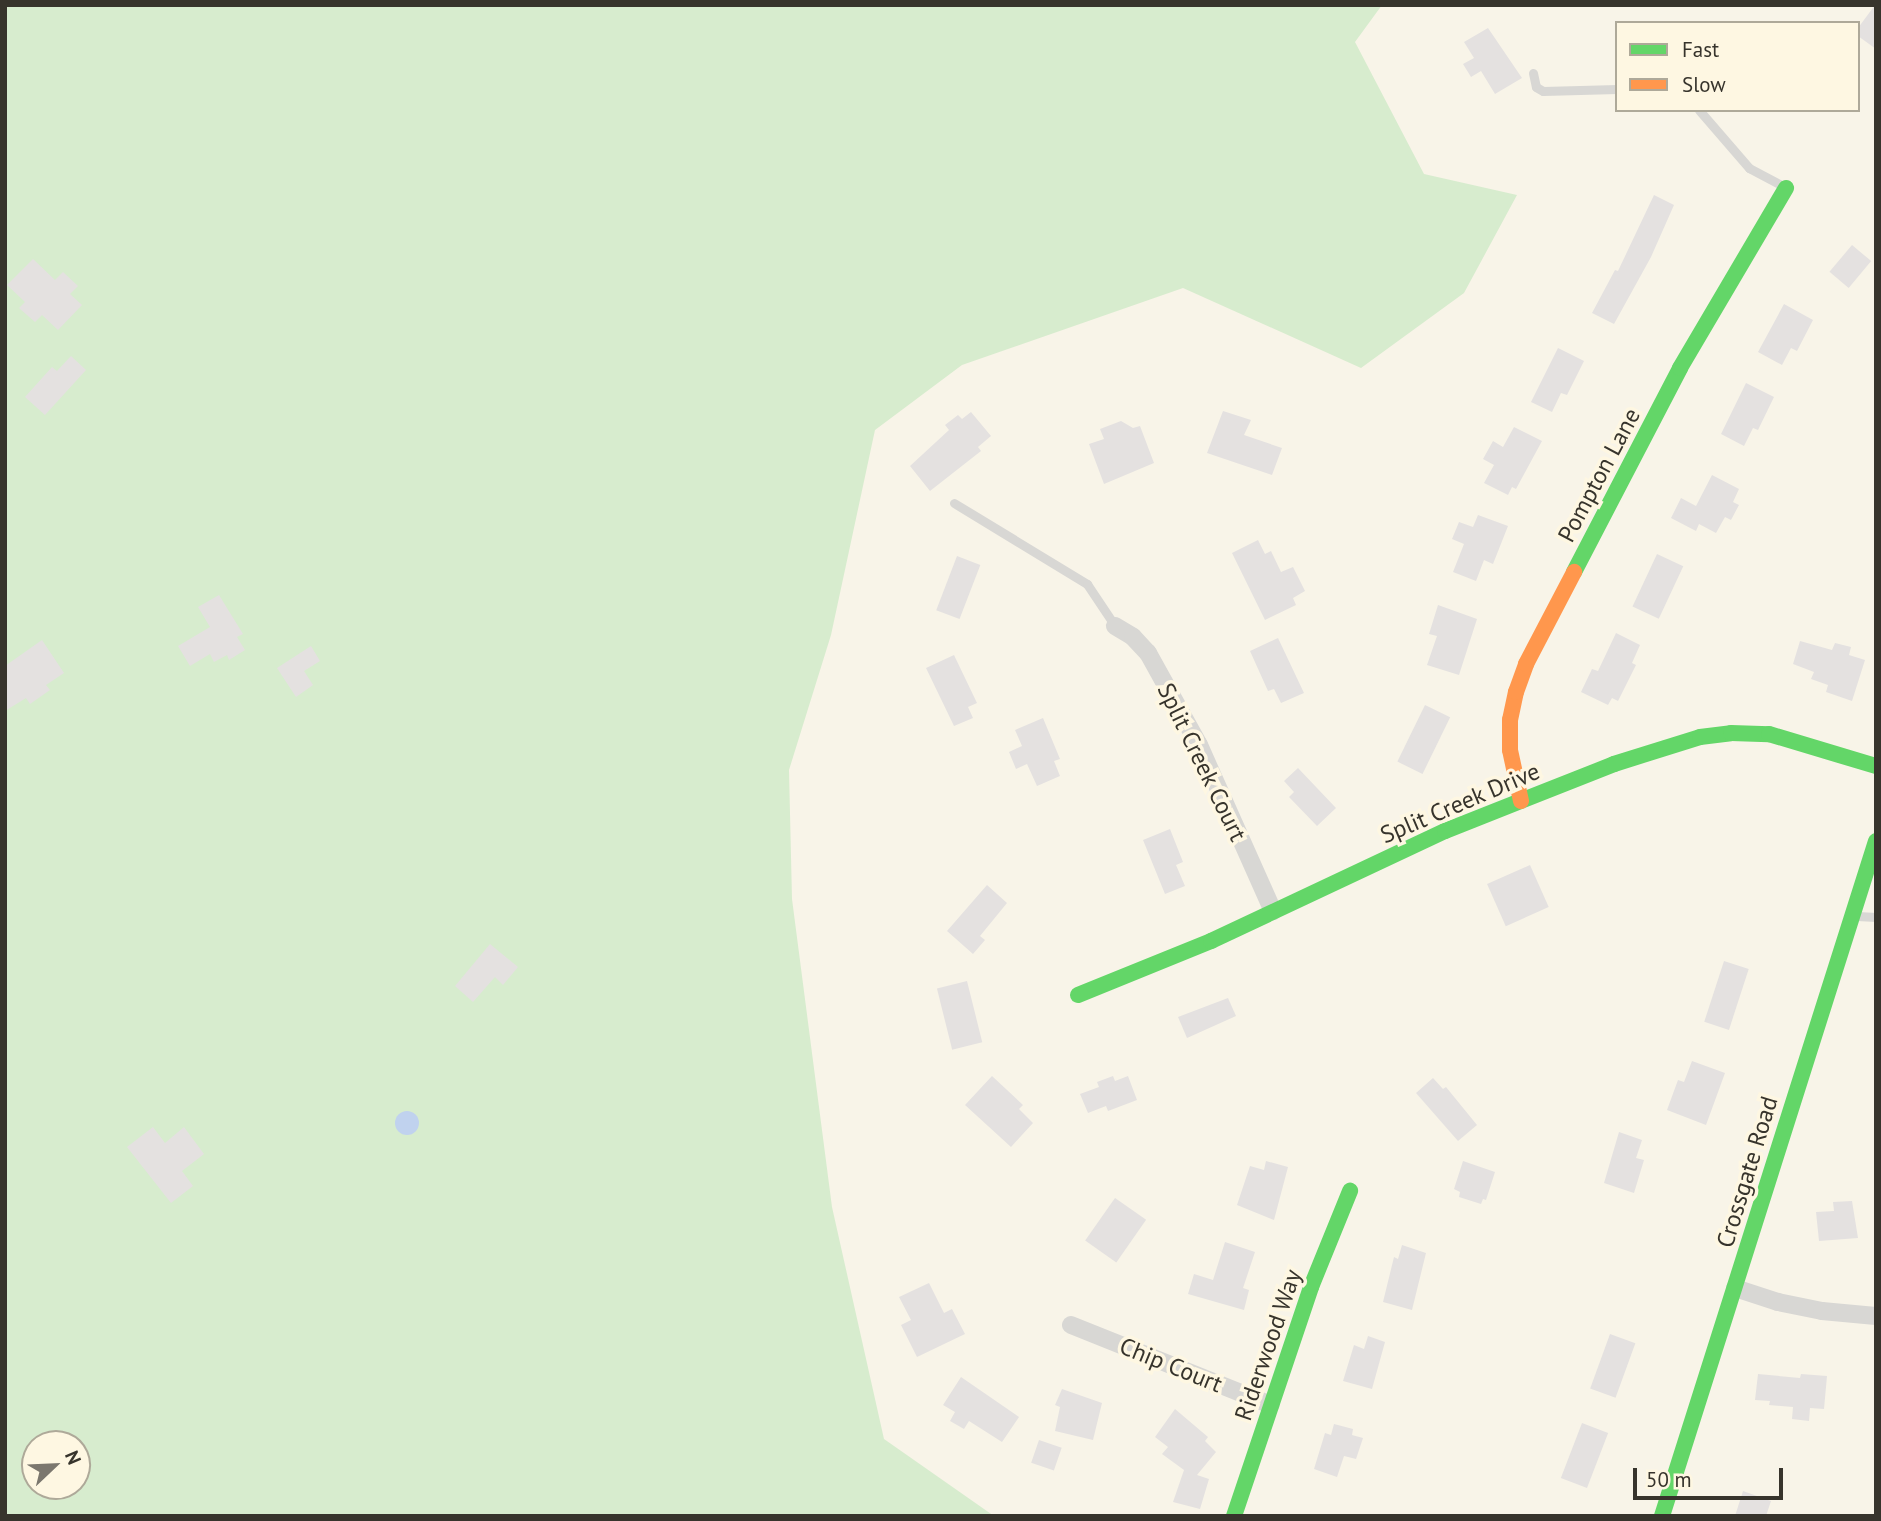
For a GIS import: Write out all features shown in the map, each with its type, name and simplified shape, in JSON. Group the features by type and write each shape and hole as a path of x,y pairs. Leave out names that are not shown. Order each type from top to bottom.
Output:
{"street":[{"name":"Pompton Lane","path":"1521,801 1510,750 1510,720 1526,664 1680,368 1786,188"},
{"name":"Split Creek Court","path":"1115,626 1133,637 1148,653 1199,746 1273,911"},
{"name":"Split Creek Drive","path":"1078,995 1273,911 1445,831 1638,756 1700,737 1731,733 1769,734 1876,765"},
{"name":"Crossgate Road","path":"1662,1516 1876,842"},
{"name":"Riderwood Way","path":"1234,1516 1311,1287 1350,1191"},
{"path":"1735,1288 1778,1302 1822,1311 1876,1316"},
{"name":"Chip Court","path":"1071,1325 1270,1405"}],"lane":[{"path":"1533,73 1536,87 1543,90 1615,89"},
{"path":"1701,112 1749,167 1786,188"},
{"path":"954,503 1087,584 1115,626"},
{"path":"1854,916 1876,917"}],"green space":[{"path":"5,5 1382,5 1355,42 1424,174 1517,195 1464,293 1361,368 1183,288 962,365 875,430 831,635 789,770 792,899 832,1207 884,1439 994,1516 5,1516"}],"water":[{"path":"407,1111 418,1118 419,1123 412,1134 407,1135 396,1128 395,1123 402,1112"}],"building":[{"path":"1876,5 1876,49 1860,37 1860,25"},
{"path":"1488,28 1522,78 1495,94 1481,71 1471,77 1463,64 1474,58 1464,42"},
{"path":"1654,195 1674,205 1651,257 1614,324 1592,313 1615,270 1618,271"},
{"path":"1852,245 1871,261 1849,288 1830,272"},
{"path":"33,259 55,280 63,272 78,286 70,294 82,305 58,330 42,315 35,322 19,308 25,302 7,285"},
{"path":"1784,304 1813,320 1797,351 1791,348 1782,365 1758,352"},
{"path":"1558,348 1584,361 1567,395 1561,393 1552,412 1531,402"},
{"path":"71,356 86,370 45,415 25,397 52,367 57,371"},
{"path":"1746,383 1774,397 1758,430 1753,428 1744,446 1721,434"},
{"path":"1223,411 1251,420 1244,435 1282,448 1272,475 1207,453"},
{"path":"971,412 991,436 978,447 981,451 930,491 910,466 949,430 945,425 958,415 962,419"},
{"path":"1121,421 1133,428 1140,426 1154,463 1104,484 1089,444 1104,439 1100,429"},
{"path":"1514,427 1542,441 1516,489 1512,487 1508,495 1484,483 1494,465 1483,459 1493,441 1503,447"},
{"path":"1712,475 1739,489 1733,502 1739,505 1731,520 1725,517 1716,533 1699,524 1696,531 1671,518 1681,498 1696,506"},
{"path":"1478,515 1508,526 1493,564 1484,560 1476,581 1453,572 1464,544 1452,539 1459,522 1473,527"},
{"path":"1258,540 1265,554 1271,551 1281,572 1293,567 1305,591 1293,598 1296,605 1265,620 1232,553"},
{"path":"1657,554 1683,566 1659,619 1632,607"},
{"path":"957,556 980,565 960,619 936,610"},
{"path":"219,595 243,634 237,637 245,650 229,660 227,655 214,662 210,654 190,666 178,646 210,627 198,607"},
{"path":"1438,605 1477,619 1459,675 1427,665 1437,636 1429,634"},
{"path":"1616,633 1640,645 1632,663 1636,665 1618,701 1612,698 1608,705 1581,692 1592,669 1598,671"},
{"path":"1278,638 1304,693 1281,703 1274,689 1268,691 1250,651"},
{"path":"42,640 64,673 46,685 50,690 30,704 26,698 5,711 5,666"},
{"path":"1800,641 1832,650 1835,643 1851,647 1849,655 1865,660 1852,701 1826,692 1828,685 1811,679 1814,672 1793,664"},
{"path":"311,646 320,661 304,671 313,685 296,697 277,668"},
{"path":"954,655 977,703 968,707 973,718 954,726 926,668"},
{"path":"1425,705 1450,717 1423,774 1397,762"},
{"path":"1043,718 1060,759 1054,761 1060,776 1037,786 1027,764 1016,769 1009,752 1022,746 1015,730"},
{"path":"1298,768 1336,808 1317,826 1289,797 1294,792 1284,781"},
{"path":"1170,829 1183,862 1176,865 1185,886 1165,894 1143,840"},
{"path":"1530,865 1549,907 1506,926 1487,884"},
{"path":"987,885 1007,903 980,936 985,940 973,954 947,931"},
{"path":"490,944 518,967 503,985 495,977 473,1002 455,986"},
{"path":"1724,961 1749,969 1729,1030 1704,1022"},
{"path":"967,981 982,1042 952,1050 937,988"},
{"path":"1228,998 1236,1016 1187,1038 1178,1017"},
{"path":"1692,1061 1725,1073 1706,1125 1667,1110 1678,1080 1684,1082"},
{"path":"992,1076 1023,1105 1019,1109 1033,1123 1011,1147 965,1105"},
{"path":"1113,1076 1115,1081 1128,1076 1137,1100 1108,1111 1106,1106 1088,1113 1080,1094 1099,1087 1097,1082"},
{"path":"1433,1078 1443,1089 1446,1087 1477,1125 1458,1141 1416,1093"},
{"path":"153,1127 165,1143 184,1127 204,1154 182,1171 193,1186 171,1203 127,1147"},
{"path":"1619,1132 1642,1140 1636,1158 1644,1160 1634,1193 1604,1183"},
{"path":"1266,1161 1288,1167 1274,1220 1237,1205 1250,1166 1264,1170"},
{"path":"1463,1161 1495,1172 1486,1200 1483,1199 1481,1204 1459,1197 1460,1192 1454,1189"},
{"path":"1115,1198 1146,1220 1116,1262 1085,1241"},
{"path":"1852,1201 1858,1238 1819,1241 1816,1212 1834,1211 1833,1202"},
{"path":"1225,1242 1255,1252 1243,1288 1249,1290 1244,1310 1188,1294 1194,1274 1213,1280"},
{"path":"1402,1245 1426,1253 1412,1310 1383,1302 1394,1257 1398,1259"},
{"path":"929,1283 944,1313 952,1309 965,1334 917,1357 901,1325 911,1320 899,1297"},
{"path":"1610,1334 1635,1343 1616,1398 1590,1389"},
{"path":"1368,1336 1385,1342 1372,1389 1343,1381 1354,1345 1364,1349"},
{"path":"1758,1374 1800,1378 1801,1374 1827,1376 1824,1409 1810,1408 1809,1421 1792,1419 1793,1407 1769,1405 1770,1401 1755,1400"},
{"path":"961,1377 1019,1417 1002,1442 969,1421 964,1429 950,1421 955,1412 943,1405"},
{"path":"1062,1389 1102,1403 1093,1440 1055,1431 1060,1407 1055,1405"},
{"path":"1175,1409 1208,1437 1205,1441 1216,1452 1197,1475 1209,1479 1200,1509 1173,1502 1184,1470 1162,1454 1168,1447 1155,1437"},
{"path":"1582,1423 1608,1433 1587,1488 1561,1478"},
{"path":"1334,1424 1353,1429 1352,1435 1363,1438 1356,1459 1344,1456 1337,1477 1314,1469 1325,1433 1331,1435"},
{"path":"1039,1440 1062,1448 1054,1471 1031,1463"},
{"path":"1743,1491 1771,1501 1766,1516 1735,1516"}],"traffic: fast":[{"path":"1574,572 1680,368 1786,188"},
{"path":"1078,995 1211,941 1445,831 1614,764 1700,737 1731,733 1769,734 1876,766"},
{"path":"1662,1516 1876,841"},
{"path":"1234,1516 1311,1287 1350,1191"}],"traffic: slow":[{"path":"1521,801 1510,750 1510,720 1516,692 1526,664 1574,572"}]}
